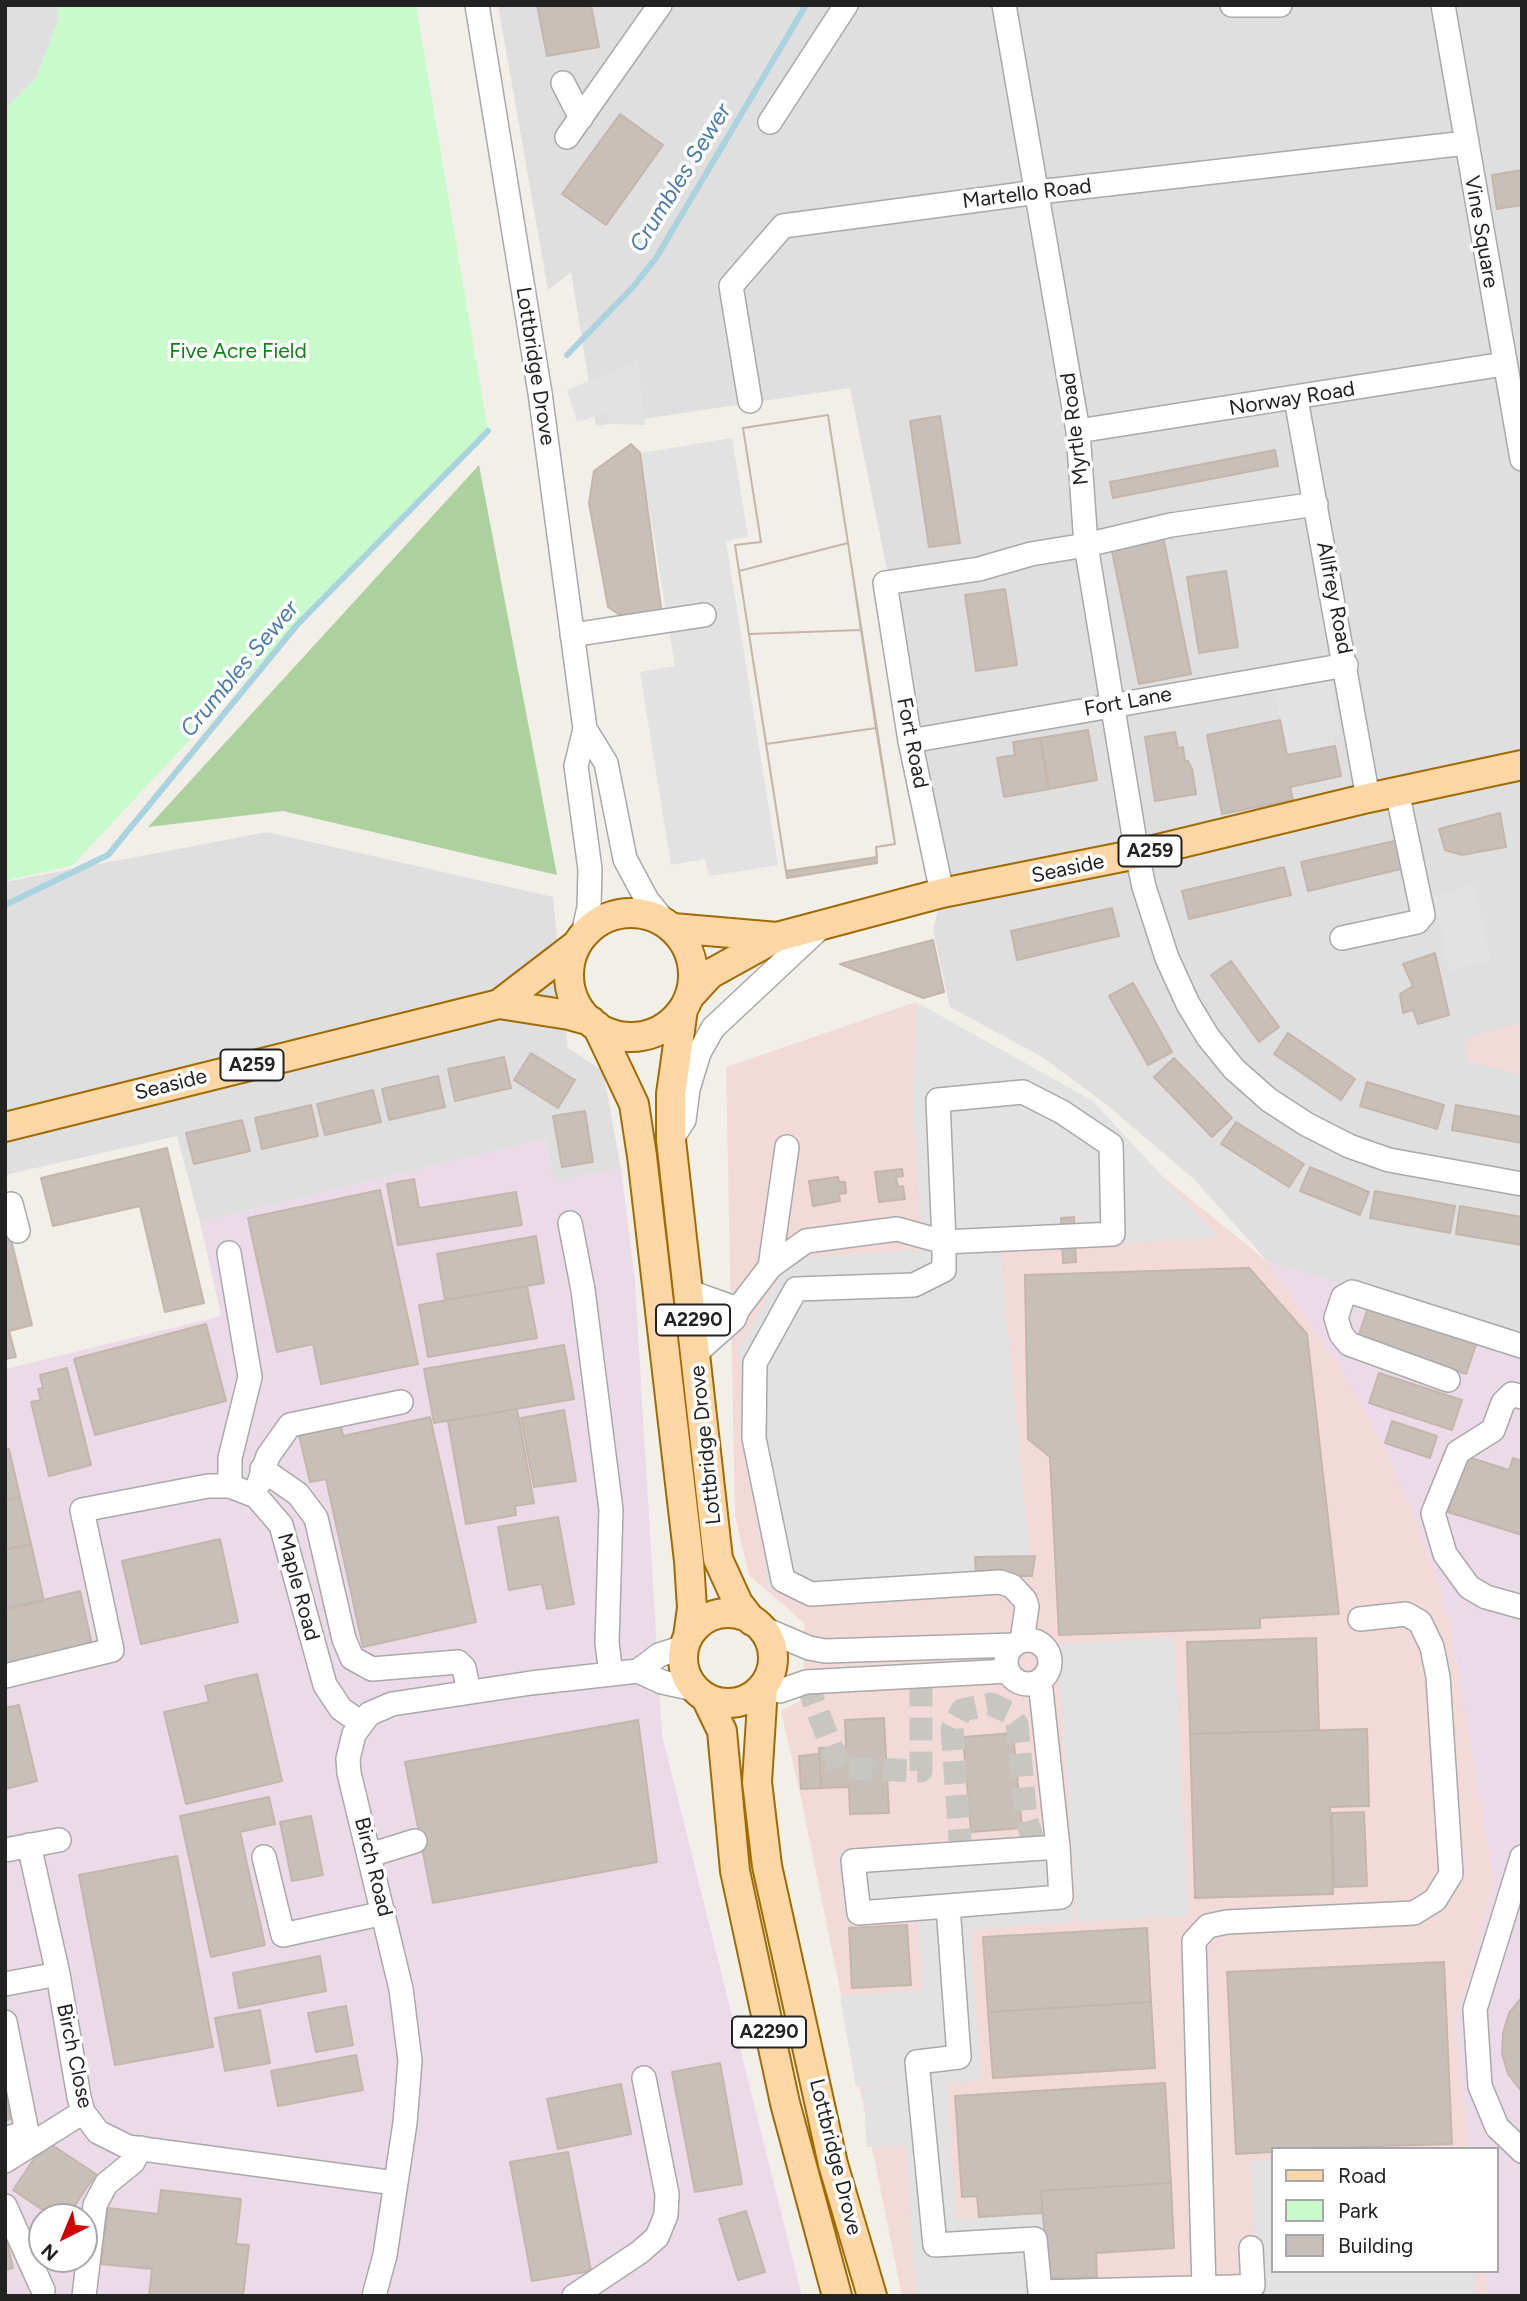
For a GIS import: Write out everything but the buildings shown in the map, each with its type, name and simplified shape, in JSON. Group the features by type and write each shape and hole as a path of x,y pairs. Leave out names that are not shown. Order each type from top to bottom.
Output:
{"main road":[{"name":"Seaside","path":"686,1003 710,974 777,937 942,893 1137,854 1368,798 1522,765"},
{"path":"616,914 650,915 670,926 687,948 693,968 686,1003 666,1026 643,1036 612,1034 594,1024 579,1007 571,990 569,972 580,940 600,921 616,914"},
{"name":"Seaside","path":"670,926 777,937"},
{"name":"Seaside","path":"499,1004 580,940"},
{"name":"Lottbridge Drove","path":"686,1003 671,1094 671,1140 697,1352 718,1559 738,1603 756,1624"},
{"name":"Seaside","path":"5,1127 499,1004 569,1015 594,1024"},
{"name":"Lottbridge Drove","path":"594,1024 634,1104 642,1156 689,1561 692,1608 686,1642"},
{"path":"729,1613 756,1624 768,1639 772,1652 765,1683 751,1697 736,1703 721,1703 700,1693 683,1662 686,1642 695,1627 716,1615 729,1613"},
{"name":"Lottbridge Drove","path":"765,1683 757,1782 767,1866 833,2164 872,2296"},
{"name":"Lottbridge Drove","path":"700,1693 722,1731 735,1871 785,2103 837,2296"}],"street":[{"name":"Lottbridge Drove","path":"477,5 540,393 585,729 576,766 590,869 580,940"},
{"path":"563,83 574,127 660,5"},
{"path":"770,122 846,5"},
{"name":"Myrtle Road","path":"1004,5 1079,431 1086,545 1137,854 1144,887 1167,958 1188,1004 1208,1037 1234,1069 1269,1100 1306,1125 1349,1146 1427,1168 1522,1184"},
{"path":"1232,5 1280,5"},
{"name":"Vine Square","path":"1443,5 1522,458"},
{"name":"Martello Road","path":"750,401 731,286 783,226 1038,192 1466,143"},
{"name":"Norway Road","path":"1079,431 1504,364"},
{"name":"Allfrey Road","path":"1296,398 1368,798"},
{"path":"1086,545 1171,525 1316,504"},
{"name":"Fort Road","path":"942,893 910,741 885,583 979,569 1031,554 1086,545"},
{"path":"572,635 704,615"},
{"name":"Fort Lane","path":"910,741 1346,665"},
{"name":"Lottbridge Drove","path":"585,729 606,763 625,859 647,900 670,926"},
{"path":"1342,938 1418,922 1423,915 1397,792"},
{"path":"671,1140 684,1120 688,1089 699,1053 713,1028 824,924"},
{"path":"697,1352 734,1319 738,1309 770,1267 806,1241 897,1229 944,1242 1112,1234 1111,1145 1062,1112 1023,1092 987,1093 938,1100 944,1242 944,1270 914,1285 796,1289 755,1363 754,1438 783,1580 811,1594 1000,1582 1012,1586 1025,1600 1027,1607 1018,1643 1007,1657 1008,1671 1012,1677 1026,1684 1040,1681 1051,1666 1048,1652 1037,1642 1018,1643 825,1651 809,1648 756,1624"},
{"path":"770,1267 787,1147"},
{"path":"7,1200 18,1231"},
{"path":"570,1223 583,1290 611,1510 607,1643 611,1674"},
{"path":"229,1253 250,1377 230,1458 230,1486"},
{"path":"690,1292 738,1309"},
{"path":"1448,1380 1349,1344 1340,1334 1336,1318 1343,1297 1352,1292 1522,1346"},
{"path":"1522,1397 1512,1394 1503,1402 1493,1430 1458,1452 1433,1513 1445,1554 1469,1587 1486,1597 1522,1607"},
{"path":"256,1496 262,1469 282,1432 290,1425 401,1402"},
{"path":"262,1469 298,1494 316,1518 344,1639 352,1658 372,1669 458,1662 464,1668 469,1692"},
{"name":"Maple Road","path":"5,1676 112,1650 82,1510 208,1486 230,1486 256,1496 281,1525 320,1671 332,1699 350,1718 360,1722"},
{"path":"1204,2288 1194,1941 1208,1926 1227,1922 1414,1913 1435,1900 1451,1874 1438,1677 1432,1647 1420,1622 1406,1614 1360,1619"},
{"path":"314,1645 344,1639"},
{"path":"638,1671 659,1655 686,1642"},
{"path":"360,1722 369,1714 392,1704 638,1671 662,1682 700,1693"},
{"path":"765,1683 780,1692 806,1682 1008,1671"},
{"path":"1040,1681 1058,1847 1061,1897 859,1913 853,1861 1058,1847"},
{"name":"Birch Road","path":"360,1722 348,1759 401,1989 410,2061 405,2123 385,2255 374,2296"},
{"path":"5,1850 59,1840"},
{"path":"370,1855 415,1842"},
{"name":"Birch Close","path":"29,1845 58,1974 83,2112 98,2132 111,2141 141,2148 395,2183"},
{"path":"264,1857 283,1935 384,1913"},
{"path":"1522,1857 1475,2009 1480,2086 1497,2127 1522,2151"},
{"path":"948,1906 959,2057 917,2062 935,2245 1035,2239 1040,2292 1204,2288 1233,2291 1253,2286 1251,2248"},
{"path":"5,1984 58,1974"},
{"path":"5,2022 27,2132 5,2139"},
{"path":"574,2296 640,2252 657,2236 666,2215 667,2194 644,2078"},
{"path":"5,2161 83,2112"},
{"path":"85,2296 95,2206 106,2184 133,2162 141,2148"},
{"path":"5,2206 43,2290"}],"shaded area":[{"path":"5,5 57,5 59,18 36,78 5,109"},
{"path":"498,5 1522,5 1522,1338 1268,1262 1194,1179 1102,1101 1042,1057 950,1007 933,930 948,870 850,388 596,426 571,272 548,290"},
{"path":"638,360 645,425 609,424 606,413 577,422 567,390"},
{"path":"732,438 748,537 726,541 778,865 709,876 705,859 671,865 640,672 675,666 640,453"},
{"path":"1329,680 1340,735 1333,736 1335,746 1287,755 1275,690"},
{"path":"267,832 553,897 568,1048 603,1071 621,1169 554,1181 545,1139 200,1222 177,1136 5,1175 5,882"},
{"path":"1474,884 1491,960 1450,971 1433,896"},
{"path":"916,1002 1162,1176 1268,1262 1340,1366 1380,1439 1412,1510 1437,1580 1450,1626 1494,1882 1456,2028 1469,2147 1272,2147 1272,2273 1484,2273 1488,2296 902,2296 781,1711 804,1699 804,1623 749,1575 735,1516 726,1067"},
{"path":"916,1002 1093,1101 1219,1238 1000,1249 1031,1571 768,1587 738,1350 790,1258 923,1250 913,1119"},
{"path":"1522,1023 1522,1075 1468,1061 1464,1039"},
{"path":"545,1139 554,1181 621,1169 635,1282 662,1735 802,2296 5,2296 5,1369 221,1316 200,1222"},
{"path":"1268,1262 1522,1338 1522,2296 1488,2296 1484,2273 1499,2273 1499,2147 1469,2147 1456,2028 1494,1882 1450,1626 1412,1510 1380,1439 1340,1366"},
{"path":"1174,1638 1188,1916 1077,1922 1057,1644"},
{"path":"1045,1840 1048,1907 1073,1907 1073,1922 970,1930 981,2080 947,2083 956,2219 1044,2214 1048,2284 1113,2296 916,2296 906,2146 867,2147 863,2088 909,2084 856,2087 840,1996 922,1990 919,1920 846,1924 838,1852"},
{"path":"1272,2160 1272,2273 1475,2273 1476,2296 1259,2296 1250,2161"}],"green space":[{"name":"Five Acre Field","path":"57,5 416,5 488,431 297,625 73,865 5,881 5,109 36,78 59,18"},
{"path":"479,465 557,875 283,811 148,827"}],"waterway":[{"name":"Crumbles Sewer","path":"567,355 633,287 656,258 806,5"},
{"name":"Crumbles Sewer","path":"5,905 108,855 297,625 488,431"}],"tunnel":[{"path":"806,1682 840,1768 921,1771 921,1676"},
{"path":"961,1852 952,1729 962,1710 991,1704 1008,1712 1017,1724 1026,1818 1036,1848"}]}
